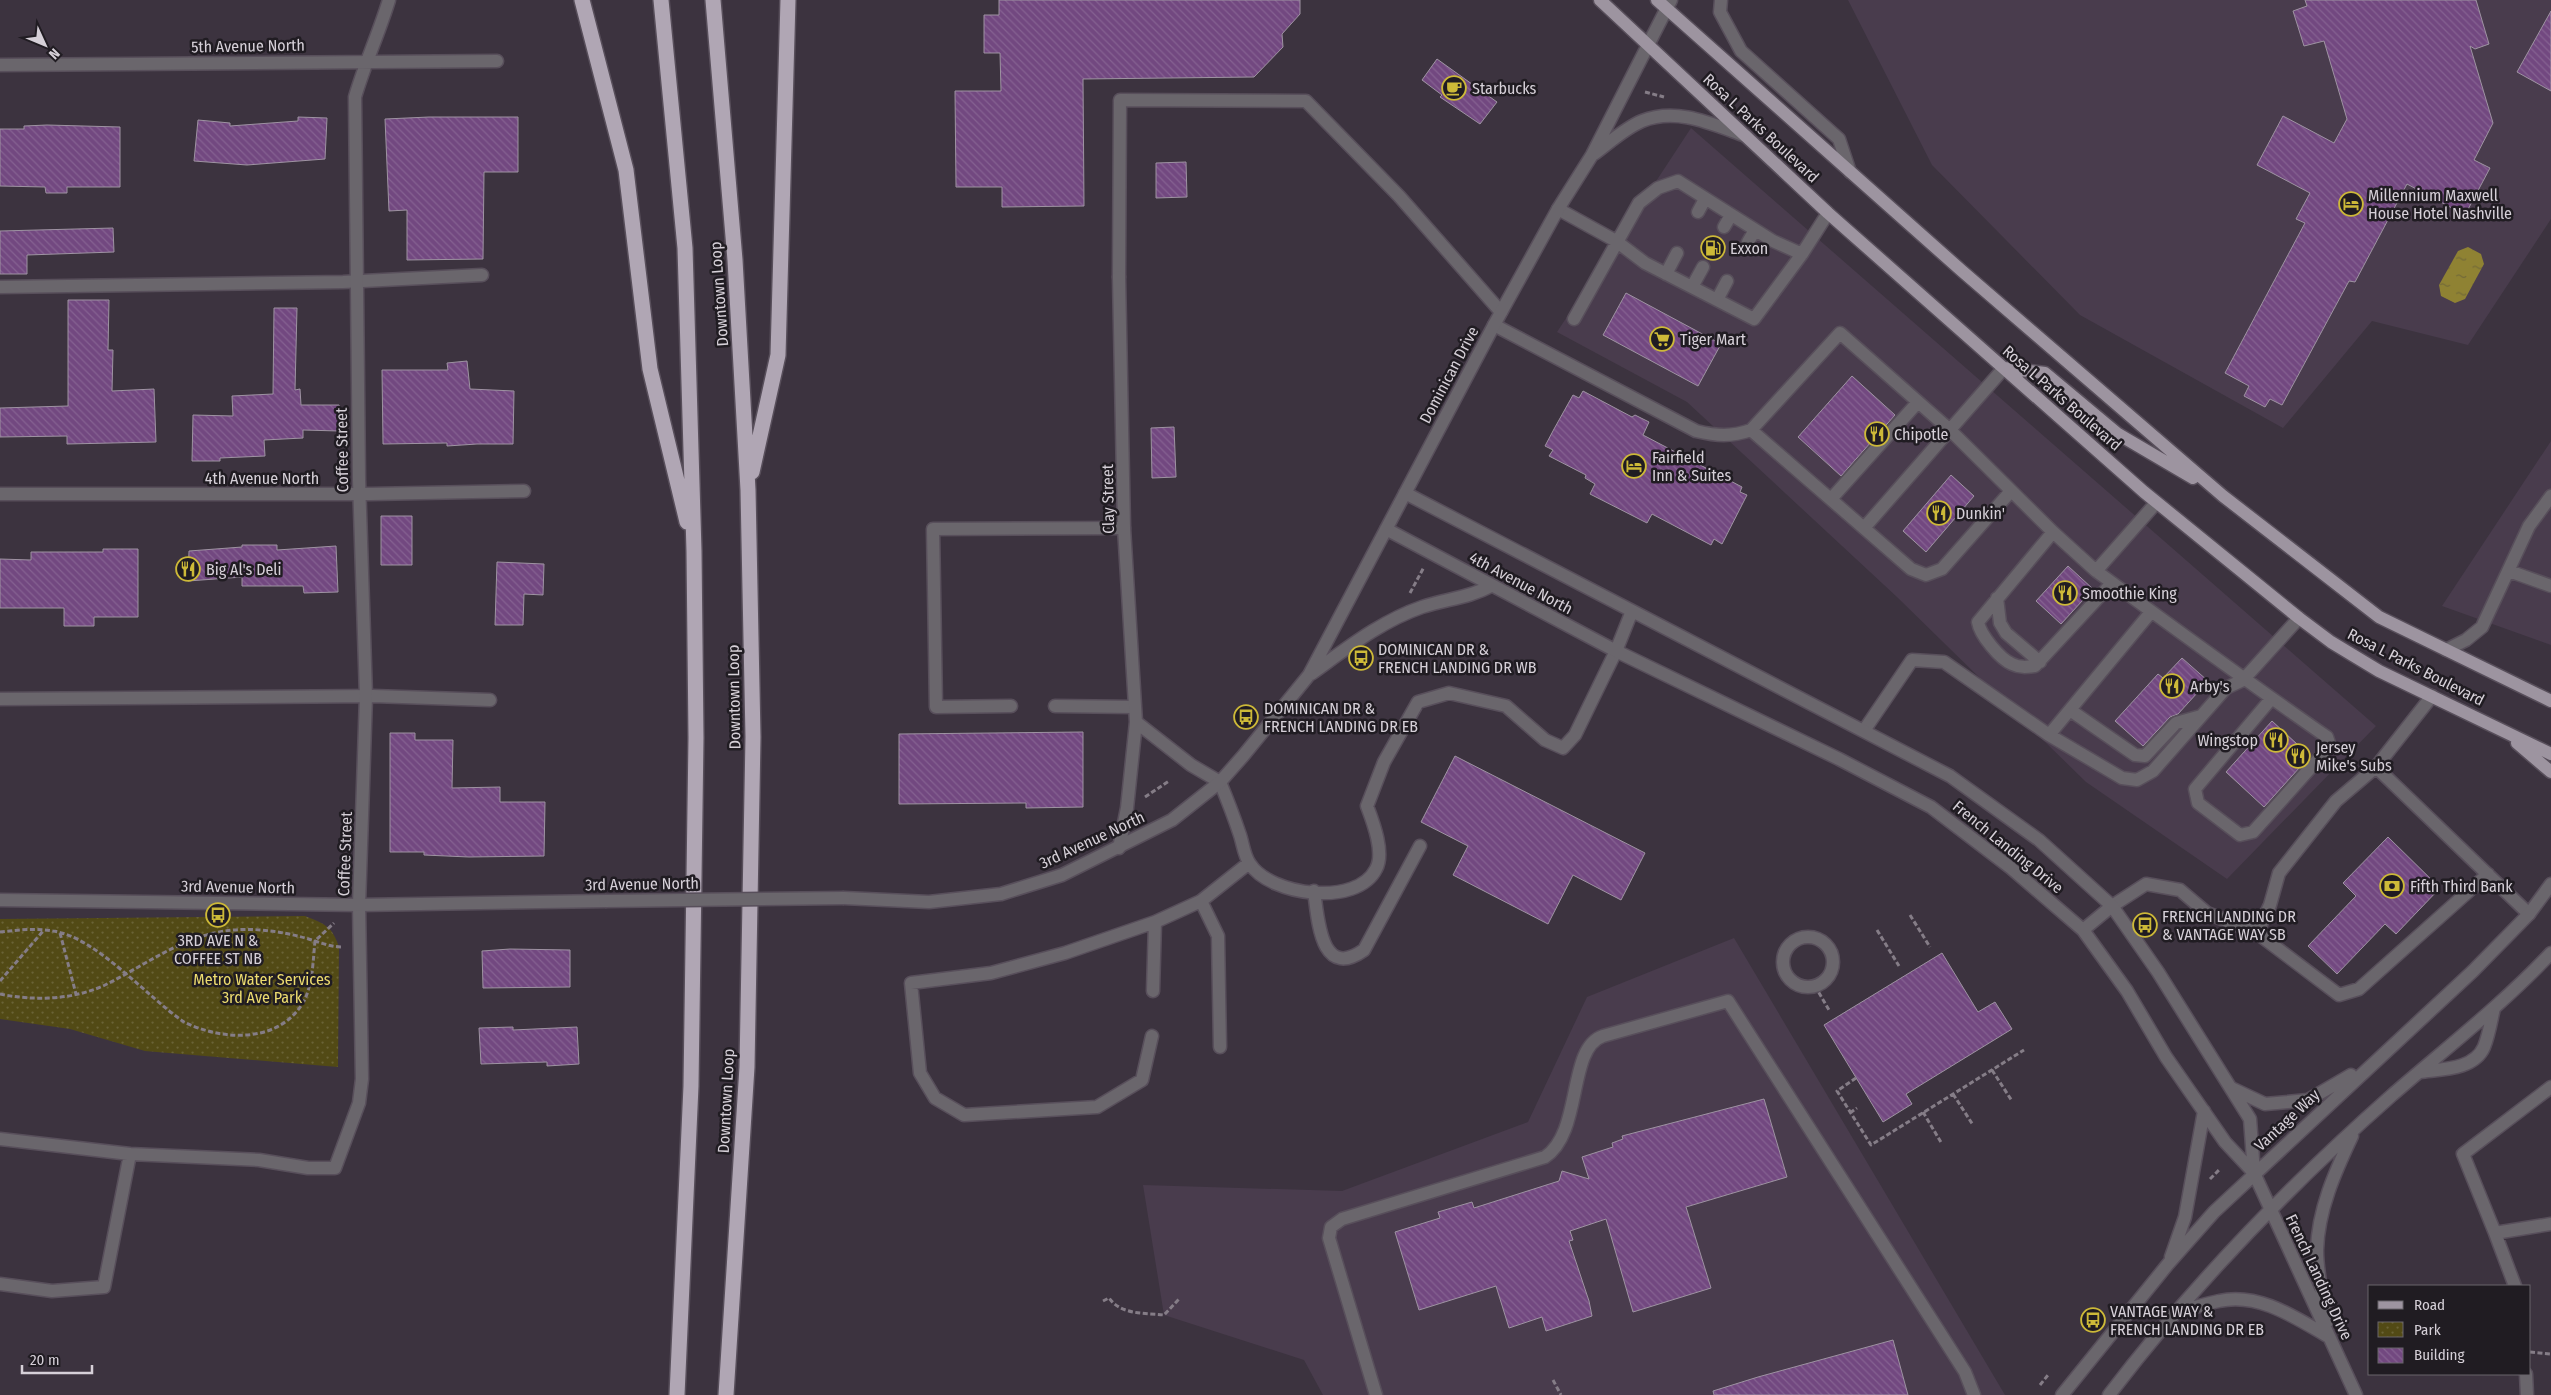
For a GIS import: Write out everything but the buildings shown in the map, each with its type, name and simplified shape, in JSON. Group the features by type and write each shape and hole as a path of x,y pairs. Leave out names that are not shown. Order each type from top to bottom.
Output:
{"highway":[{"path":"582,0 626,170 650,369 694,551"},
{"name":"Downtown Loop","path":"661,0 685,248 694,551 696,738 691,1086 677,1395"},
{"name":"Downtown Loop","path":"712,0 735,260 748,490 753,737 747,1067 726,1395"},
{"path":"748,490 778,355 788,0"}],"main road":[{"name":"Rosa L Parks Boulevard","path":"1600,0 1828,213 2156,503 2299,618 2331,642 2379,671 2551,754"},
{"name":"Rosa L Parks Boulevard","path":"1665,3 1850,172 2223,496 2379,617 2551,701"},
{"path":"2004,368 2045,373 2118,434 2223,496"},
{"path":"2502,730 2551,772"}],"street":[{"name":"Coffee Street","path":"130,1154 259,1160 308,1168 335,1168 360,1095 362,1078 360,905 366,696 359,494 355,97 366,61 381,28 389,0"},
{"path":"1721,0 1720,12 1741,52 1839,139 1850,172"},
{"name":"Dominican Drive","path":"1244,756 1309,675 1494,325 1558,209 1592,156 1665,3"},
{"name":"5th Avenue North","path":"0,65 497,61"},
{"name":"Clay Street","path":"1119,848 1127,808 1136,722 1124,528 1119,276 1120,100 1306,102 1399,196 1502,312"},
{"path":"1592,156 1630,128 1663,115 1689,117 1746,136"},
{"path":"1574,319 1639,203 1658,188 1678,181 1773,241 1802,254"},
{"path":"1698,212 1705,198"},
{"path":"1558,209 1616,241 1646,263 1754,319 1802,254 1828,213"},
{"path":"1724,227 1731,215"},
{"path":"1748,242 1755,230"},
{"path":"1666,274 1677,253"},
{"path":"1692,287 1703,267"},
{"path":"0,287 356,282 482,275"},
{"path":"1717,300 1727,281"},
{"path":"1494,325 1696,431 1720,436 1735,436 1752,430 1840,333 1950,430 2053,532 2096,571 2243,680 2271,699 2327,737 2330,746 2252,832 2240,834 2198,803 2195,790 2271,699"},
{"path":"1864,528 2004,368"},
{"path":"1832,499 1918,402"},
{"path":"1752,430 1911,570 1926,575 1942,570 2011,491"},
{"name":"4th Avenue North","path":"0,494 359,494 524,491"},
{"name":"4th Avenue North","path":"1405,493 1660,626"},
{"path":"2446,650 2466,640 2482,627 2529,526 2551,496"},
{"path":"2096,571 2156,503"},
{"path":"1011,706 936,707 933,529 1124,528"},
{"name":"4th Avenue North","path":"1386,530 1642,664"},
{"path":"2053,532 1978,622 1980,632 2010,664 2023,668 2036,666 2112,583"},
{"path":"2509,571 2551,586"},
{"path":"1309,675 1378,626 1422,607 1476,594 1491,586"},
{"path":"1997,598 2000,623 2003,628 2040,662"},
{"path":"1136,722 1191,765 1220,782 1249,863 1266,881 1288,889 1314,891 1332,892 1358,888 1368,881 1378,867 1377,835 1367,806 1384,762 1418,702 1449,694 1506,706 1545,740 1564,748 1575,735 1616,651 1632,611"},
{"path":"2049,735 2151,612"},
{"path":"1864,729 1912,660 1944,662 2049,735 2122,778 2137,780 2153,771 2226,688 2243,680 2299,618"},
{"name":"French Landing Drive","path":"1660,626 1864,729 1958,781 2039,840 2112,906 2158,972 2250,1119 2254,1173 2356,1395"},
{"name":"French Landing Drive","path":"1642,664 1839,758 1931,807 2011,868 2083,930 2127,991 2166,1057 2224,1142 2254,1173"},
{"path":"0,698 366,696 490,700"},
{"path":"2257,933 2270,905 2279,873 2336,801 2376,767 2432,696"},
{"path":"1055,706 1134,707"},
{"path":"2070,710 2135,755 2145,756 2176,724 2201,716"},
{"name":"3rd Avenue North","path":"0,900 360,905 844,898 929,902 1001,894 1062,875 1172,820 1220,782 1244,756"},
{"path":"2376,767 2529,914"},
{"path":"1314,891 1321,939 1325,948 1333,955 1342,958 1353,957 1364,950 1420,846"},
{"path":"1152,1036 1142,1080 1097,1107 964,1115 935,1098 920,1073 912,983 991,973 1065,954 1155,922 1201,901 1249,863"},
{"path":"2083,930 2112,906 2146,884 2180,890 2207,912 2257,933 2339,995 2359,989 2488,874"},
{"name":"Vantage Way","path":"2062,1395 2168,1264 2214,1212 2371,1064 2474,972 2529,914 2551,884"},
{"path":"1201,901 1218,936 1220,1047"},
{"path":"1153,991 1155,922"},
{"path":"1800,938 1818,939 1828,948 1832,955 1830,975 1822,983 1814,986 1807,988 1796,985 1788,978 1783,968 1783,958 1786,949 1800,938"},
{"path":"2109,1395 2174,1314 2270,1209 2354,1131 2494,1008 2551,953"},
{"path":"1376,1395 1329,1238 1331,1227 1342,1220 1545,1157 1555,1149 1564,1134 1584,1056 1592,1042 1603,1036 1728,1001 1965,1372 1974,1395"},
{"path":"2420,1072 2452,1068 2474,1059 2484,1048 2494,1008"},
{"path":"2231,1088 2265,1104 2308,1100 2371,1064"},
{"path":"2514,1285 2463,1154 2551,1087"},
{"path":"2168,1264 2186,1217 2204,1111"},
{"path":"2329,1337 2317,1250 2320,1224 2334,1176 2354,1131"},
{"path":"0,1139 130,1154 104,1287 52,1291 0,1284"},
{"path":"2495,1234 2551,1224"},
{"path":"2174,1314 2220,1300 2257,1301 2293,1316 2329,1337"},
{"path":"2526,1375 2527,1395"}],"path":[{"path":"1645,92 1665,97"},
{"path":"1408,596 1424,567"},
{"path":"1139,801 1169,781"},
{"path":"1910,915 1930,947"},
{"path":"0,932 44,930 72,936 93,949 167,1010 201,1030 239,1036 254,1035 283,1023 296,1011 304,1000 311,978 315,940"},
{"path":"0,981 44,930"},
{"path":"1877,930 1900,966"},
{"path":"0,994 46,999 76,994 103,986 182,943 205,935 226,931 270,931 315,940 336,947 360,947"},
{"path":"60,933 76,994"},
{"path":"1814,986 1829,1010"},
{"path":"1856,1078 1836,1091 1871,1145 2024,1050"},
{"path":"1992,1070 2012,1101"},
{"path":"1953,1094 1973,1125"},
{"path":"1850,1113 1857,1108"},
{"path":"1923,1112 1942,1144"},
{"path":"1102,1301 1109,1298 1117,1306 1133,1312 1164,1315 1180,1298"},
{"path":"2531,1352 2551,1354"},
{"path":"2040,1384 2048,1375"},
{"path":"1553,1380 1561,1395"}],"shaded area":[{"path":"1848,0 2551,0 2551,219 2468,345 2372,321 2283,428 2080,315 1932,165"},
{"path":"1691,128 2376,726 2227,879 2086,782 1897,597 1687,402 1557,332"},
{"path":"2551,441 2551,645 2442,606"},
{"path":"1734,938 2005,1395 1323,1395 1304,1360 1164,1315 1143,1185 1342,1191 1528,1122 1587,997"}],"green space":[{"name":"Metro Water Services 3rd Ave Park","path":"305,916 327,927 334,934 339,947 338,1067 145,1051 70,1029 0,1019 0,919"}],"water":[{"path":"2468,247 2481,254 2484,264 2465,299 2455,303 2441,296 2439,285 2458,251"}],"place":[{"name":"Starbucks","path":"1454,88"},
{"name":"Millennium Maxwell House Hotel Nashville","path":"2351,204"},
{"name":"Exxon","path":"1713,248"},
{"name":"Tiger Mart","path":"1662,339"},
{"name":"Chipotle","path":"1877,434"},
{"name":"Fairfield Inn & Suites","path":"1634,466"},
{"name":"Dunkin'","path":"1939,513"},
{"name":"Big Al's Deli","path":"188,569"},
{"name":"Smoothie King","path":"2065,593"},
{"name":"DOMINICAN DR & FRENCH LANDING DR WB","path":"1361,658"},
{"name":"Arby's","path":"2172,686"},
{"name":"DOMINICAN DR & FRENCH LANDING DR EB","path":"1246,717"},
{"name":"Wingstop","path":"2276,740"},
{"name":"Jersey Mike's Subs","path":"2298,756"},
{"name":"Fifth Third Bank","path":"2392,886"},
{"name":"3RD AVE N & COFFEE ST NB","path":"218,915"},
{"name":"FRENCH LANDING DR & VANTAGE WAY SB","path":"2145,925"},
{"name":"VANTAGE WAY & FRENCH LANDING DR EB","path":"2093,1320"}]}
